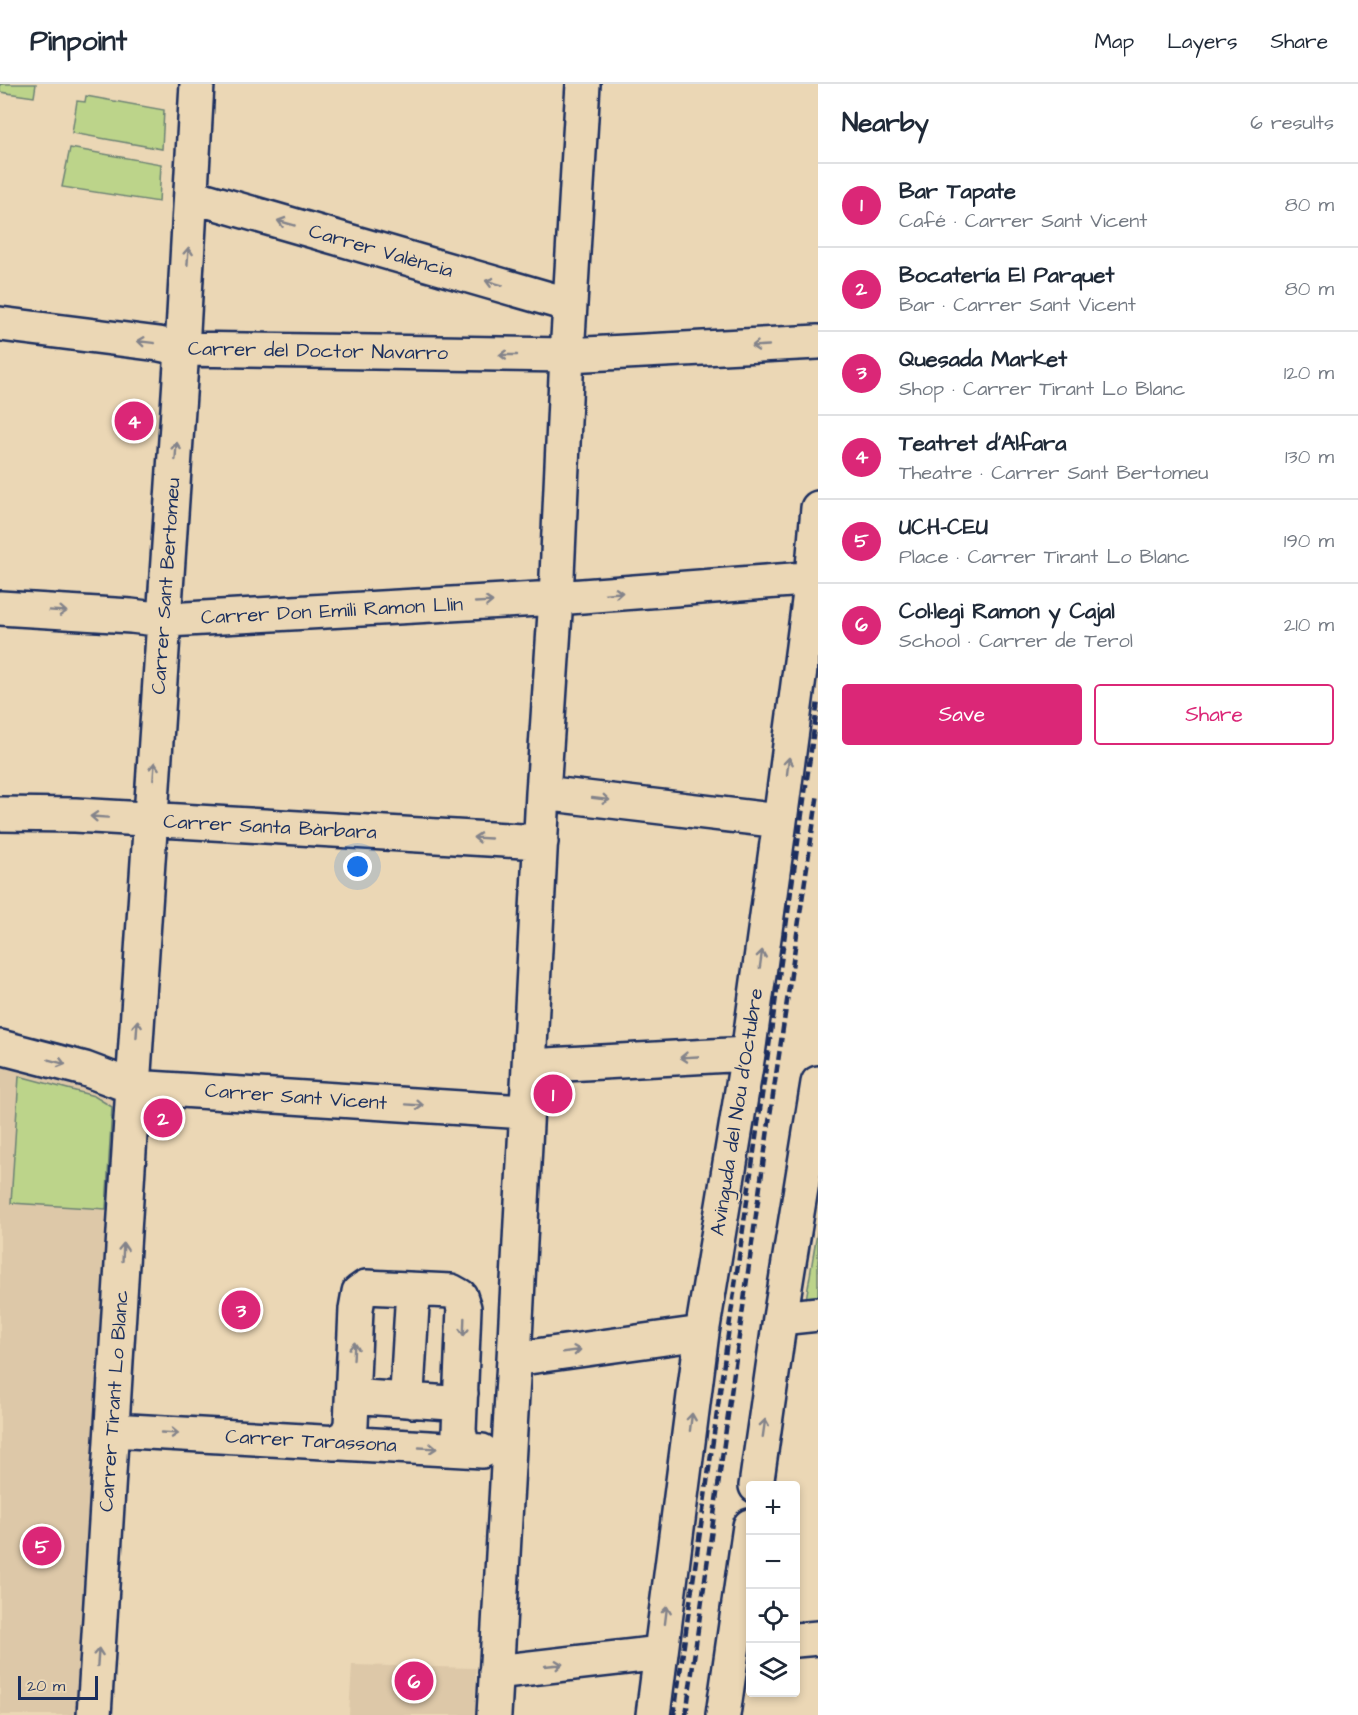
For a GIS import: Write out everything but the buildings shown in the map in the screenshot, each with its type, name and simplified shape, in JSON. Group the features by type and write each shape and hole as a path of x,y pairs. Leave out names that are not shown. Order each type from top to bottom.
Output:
{"street":[{"name":"Carrer Sant Bertomeu","path":"133,1087 165,620 197,84"},
{"path":"494,1715 583,84"},
{"name":"Carrer València","path":"192,196 570,305"},
{"name":"Carrer del Doctor Navarro","path":"0,324 159,344 182,349 567,355 818,342"},
{"name":"Avinguda del Nou d'Octubre","path":"653,1715 702,1333 748,1054 815,578 818,508"},
{"name":"Carrer Don Emili Ramon Llin","path":"0,608 165,620 556,598 815,578"},
{"path":"543,793 780,821"},
{"name":"Carrer Santa Bàrbara","path":"0,814 75,815 541,842"},
{"name":"Carrer Sant Vicent","path":"0,1047 85,1069 133,1087 526,1112"},
{"path":"529,1066 748,1054"},
{"path":"757,1481 818,1083"},
{"name":"Carrer Tirant Lo Blanc","path":"94,1715 133,1087"},
{"path":"333,1443 346,1436 351,1425 356,1309 359,1292 366,1287 451,1291 460,1296 463,1301 460,1439 468,1450"},
{"path":"413,1401 407,1392 412,1306 417,1293 427,1290"},
{"path":"780,1318 818,1314"},
{"path":"514,1359 702,1333"},
{"path":"353,1383 358,1395 364,1397 450,1403 457,1401 461,1393"},
{"name":"Carrer Tarassona","path":"112,1430 510,1453"},
{"path":"723,1715 742,1647 749,1535"},
{"path":"800,1640 818,1638"},
{"path":"496,1672 661,1653"}],"shaded area":[{"path":"0,1047 133,1087 94,1715 0,1715"},
{"path":"352,1665 476,1668 475,1715 349,1715"}],"green space":[{"path":"0,84 36,84 34,97 0,92"},
{"path":"86,96 164,110 162,149 72,133 77,101 85,102"},
{"path":"70,148 161,164 159,202 62,187"},
{"path":"19,1076 94,1096 112,1107 106,1209 11,1203"},
{"path":"818,1227 818,1299 806,1300"}],"railway":[{"path":"674,1715 818,701"},
{"path":"686,1715 769,1122 818,793"}],"place":[{"name":"Teatret d'Alfara","path":"134,421"},
{"name":"Bar Tapate","path":"553,1094"},
{"name":"Bocatería El Parquet","path":"163,1118"},
{"name":"Quesada Market","path":"241,1310"},
{"name":"UCH-CEU","path":"42,1546"},
{"name":"Col·legi Ramon y Cajal","path":"414,1681"}]}
